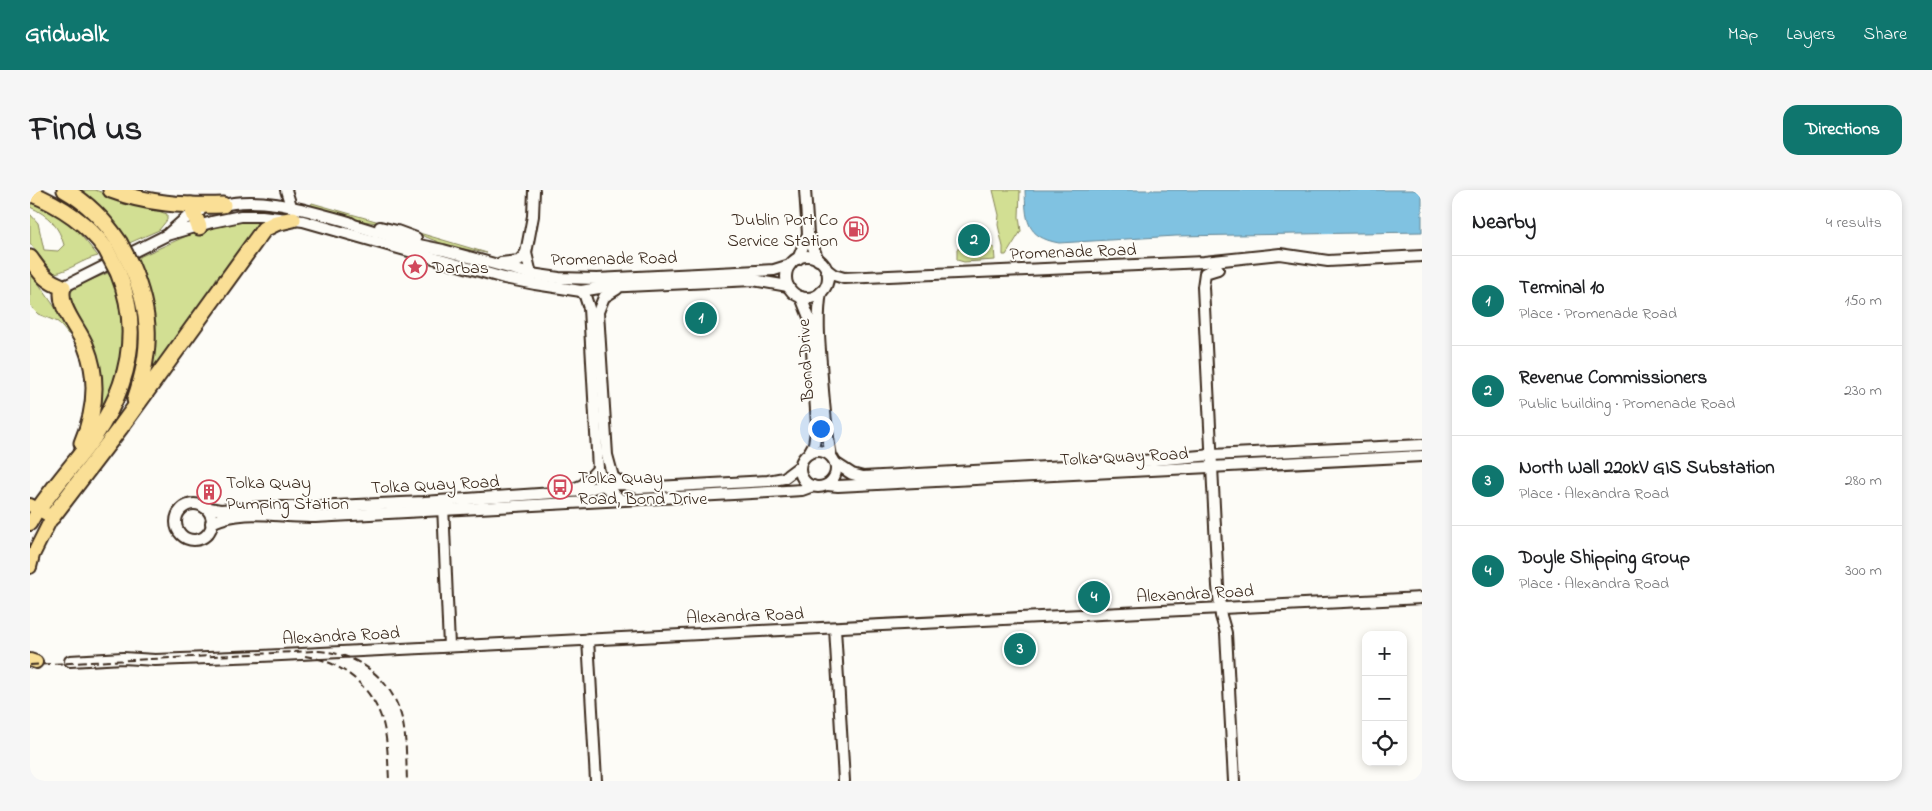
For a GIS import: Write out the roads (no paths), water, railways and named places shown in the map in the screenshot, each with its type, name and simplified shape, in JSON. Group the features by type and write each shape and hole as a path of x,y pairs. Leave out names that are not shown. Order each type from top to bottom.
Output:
{"highway":[{"path":"65,190 92,209 108,226 113,246 124,269 143,299 147,320 148,347 144,373 134,401 120,428"},
{"path":"111,190 194,215 224,205"},
{"path":"30,193 47,200 72,215 98,239 113,246"},
{"path":"40,511 70,495 264,229 292,213"},
{"path":"30,258 44,277 52,283 63,287 61,294 64,306 86,348 94,384 89,427 65,475"},
{"path":"40,511 106,417 125,376 130,351 130,323 124,269"}],"main road":[{"path":"30,524 40,511"},
{"path":"30,567 40,511"}],"street":[{"path":"272,203 281,190"},
{"path":"286,190 292,213"},
{"path":"531,274 526,253 533,216 534,190"},
{"path":"805,190 808,234 818,260 826,269 827,280 821,292 810,298 795,294 788,286 786,278 808,234"},
{"name":"Promenade Road","path":"224,205 272,203 292,213 504,278 581,291 623,286 753,280 788,286"},
{"name":"Promenade Road","path":"63,287 166,235 194,215 212,222 241,216 278,217 292,213 349,222 419,246 442,250 531,274 559,278 597,279 774,270 794,262"},
{"path":"496,264 520,261 526,253"},
{"name":"Promenade Road","path":"826,269 834,275 844,278 1204,262 1280,254 1328,261 1422,256"},
{"path":"794,262 809,257 818,260"},
{"path":"1218,268 1205,273 1203,282 1218,586 1226,633 1234,781"},
{"path":"623,286 604,297 598,312 606,455 613,477 623,484"},
{"path":"581,291 586,296 589,308 598,469 603,486 620,499"},
{"name":"Bond Drive","path":"821,292 818,312 820,350 825,415 833,460"},
{"name":"Bond Drive","path":"802,297 810,320 817,426 814,444 809,453"},
{"name":"Tolka Quay Road","path":"833,460 852,474 863,476 1120,463 1212,455 1422,445"},
{"path":"823,451 833,460 835,474 827,485 813,486 804,481 800,466 802,460 809,453 823,451"},
{"name":"Tolka Quay Road","path":"827,485 838,486 1422,456"},
{"name":"Tolka Quay Road","path":"549,498 568,491 623,484 638,488 777,480 800,466"},
{"path":"568,491 583,485 598,469"},
{"name":"Tolka Quay Road","path":"212,523 229,515 264,514 304,517 549,498 620,499 802,490 813,486"},
{"path":"195,504 204,507 210,515 212,523 209,531 198,539 186,538 178,530 176,519 183,507 195,504"},
{"path":"443,506 449,646"},
{"name":"Tolka Quay Road","path":"204,507 220,510 265,507 443,506"},
{"name":"Alexandra Road","path":"70,661 123,658 155,660 1422,598"},
{"path":"836,628 844,781"},
{"path":"588,639 596,781"}],"water":[{"path":"1025,190 1422,190 1422,232 1176,236 1059,243 1039,236 1030,225 1027,218"}],"railway":[{"path":"30,665 314,651 329,652 343,656 368,668 379,678 396,701 404,731 407,781"},
{"path":"305,656 318,659 343,670 354,678 372,698 385,730 389,781"}],"place":[{"name":"Dublin Port Co Service Station","path":"856,229"},
{"name":"Revenue Commissioners","path":"974,240"},
{"name":"Darbas","path":"415,267"},
{"name":"Terminal 10","path":"701,318"},
{"name":"Tolka Quay Road, Bond Drive","path":"560,487"},
{"name":"Tolka Quay Pumping Station","path":"209,492"},
{"name":"Doyle Shipping Group","path":"1094,597"},
{"name":"North Wall 220kV GIS Substation","path":"1020,649"}]}
